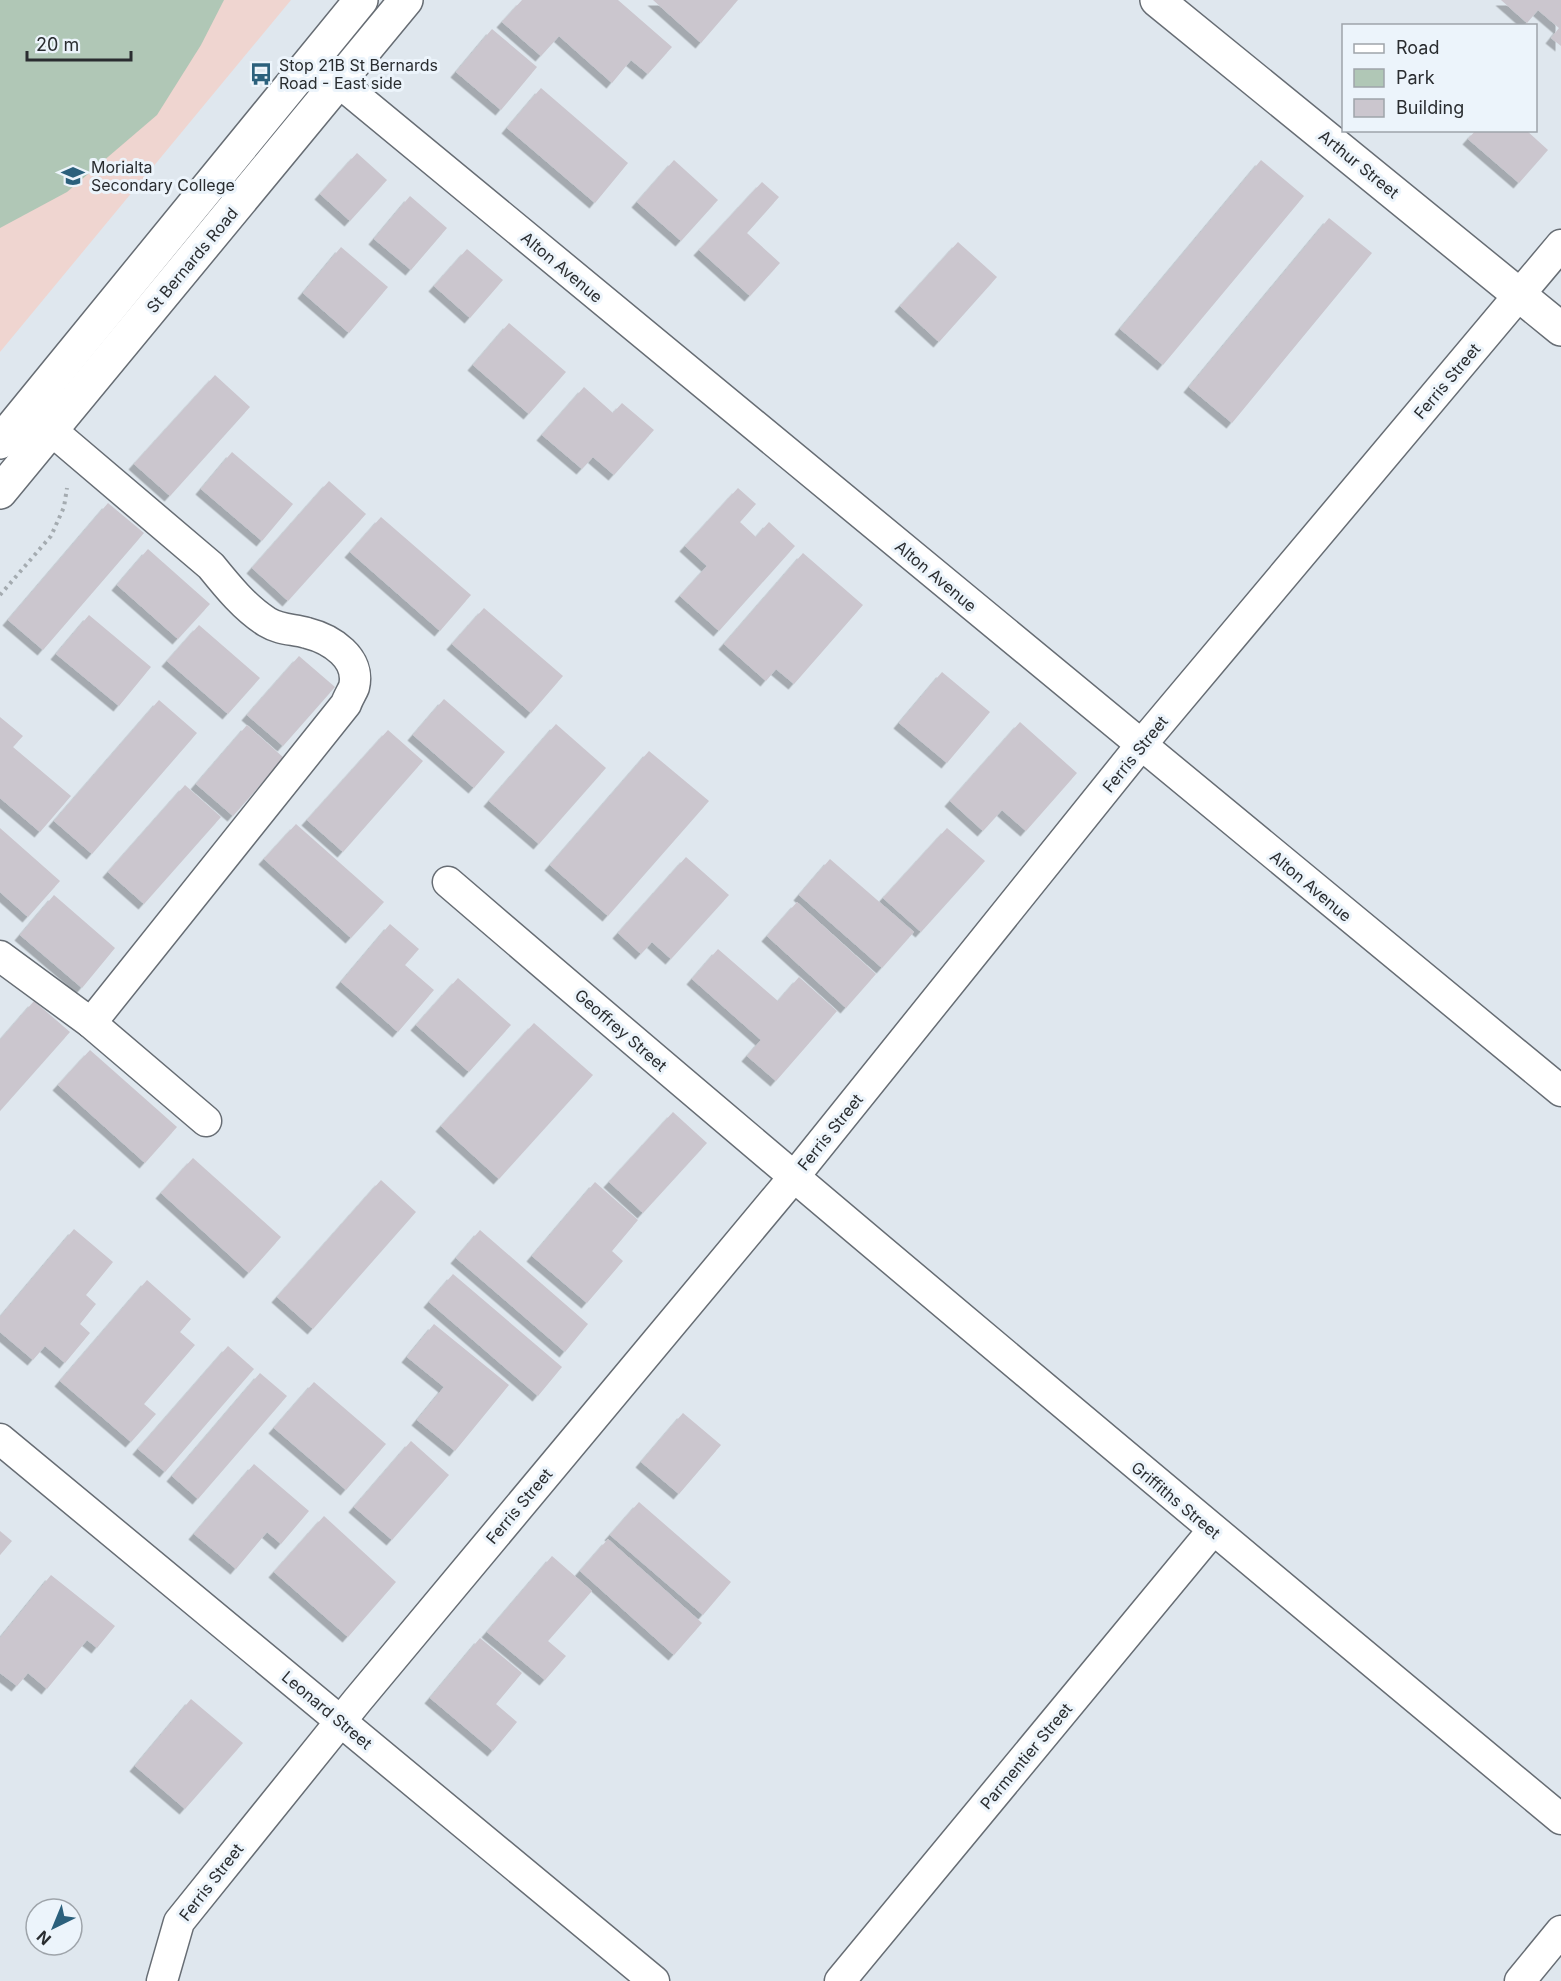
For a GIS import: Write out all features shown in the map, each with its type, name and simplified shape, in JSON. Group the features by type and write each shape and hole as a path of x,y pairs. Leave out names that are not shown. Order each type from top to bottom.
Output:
{"main road":[{"name":"St Bernards Road","path":"0,442 361,0"},
{"name":"St Bernards Road","path":"0,492 406,0"},
{"name":"Arthur Street","path":"1157,0 1561,329"}],"street":[{"name":"Alton Avenue","path":"312,60 1561,1091"},
{"name":"Ferris Street","path":"162,1981 178,1922 341,1721 793,1178 1141,746 1561,245"},
{"path":"51,430 211,566 236,595 268,622 282,629 307,633 327,640 345,653 352,667 354,685 346,704 91,1023"},
{"name":"Geoffrey Street","path":"448,882 793,1178"},
{"path":"0,956 91,1023 206,1121"},
{"name":"Griffiths Street","path":"793,1178 1561,1819"},
{"name":"Leonard Street","path":"0,1439 654,1981"},
{"name":"Parmentier Street","path":"840,1981 1213,1530"},
{"path":"1520,1981 1561,1931"}],"path":[{"path":"0,595 51,536 64,507 68,484"}],"shaded area":[{"name":"Morialta Secondary College","path":"0,0 291,0 0,352"}],"green space":[{"name":"Morialta Secondary College","path":"0,0 224,0 201,45 157,115 67,192 0,228"}],"building":[{"path":"522,0 618,0 672,47 648,74 631,60 612,83 559,36 541,56 502,22"},
{"path":"653,0 738,0 701,43"},
{"path":"1501,0 1561,0 1561,46 1551,38 1559,28 1538,10 1527,23"},
{"path":"492,29 537,67 501,110 456,72"},
{"path":"541,88 628,163 595,203 507,128"},
{"path":"1474,132 1528,132 1548,150 1519,183 1468,139"},
{"path":"357,153 387,180 350,221 320,194"},
{"path":"674,160 718,200 681,241 637,202"},
{"path":"1261,160 1304,196 1163,365 1120,329"},
{"path":"762,182 779,197 747,233 780,263 750,296 699,250"},
{"path":"410,196 447,228 411,270 374,239"},
{"path":"1329,218 1372,253 1232,423 1189,387"},
{"path":"958,242 997,277 939,342 900,306"},
{"path":"341,247 388,287 349,333 303,293"},
{"path":"467,249 503,280 470,318 434,286"},
{"path":"509,323 566,372 529,414 473,365"},
{"path":"215,375 250,407 170,496 134,464"},
{"path":"584,387 613,413 622,403 654,430 614,475 593,457 582,469 542,435"},
{"path":"232,452 293,504 262,541 201,489"},
{"path":"329,481 366,514 288,601 252,568"},
{"path":"738,488 756,504 740,522 756,537 769,522 795,546 719,631 680,596 707,566 685,546"},
{"path":"108,503 144,533 43,650 8,620"},
{"path":"381,517 471,595 440,631 350,552"},
{"path":"148,549 210,604 178,639 117,585"},
{"path":"803,553 863,605 794,684 776,669 766,681 724,644"},
{"path":"484,608 563,676 531,713 452,644"},
{"path":"89,615 151,667 119,706 56,654"},
{"path":"199,625 260,678 228,714 167,661"},
{"path":"299,656 335,687 283,746 247,715"},
{"path":"942,672 990,712 947,763 899,723"},
{"path":"444,699 505,752 474,788 413,735"},
{"path":"159,700 197,733 92,854 54,821"},
{"path":"0,717 23,736 13,747 71,796 40,832 0,798"},
{"path":"1020,722 1077,773 1026,831 1002,810 983,831 950,801"},
{"path":"556,724 606,768 539,844 489,801"},
{"path":"247,725 284,758 233,816 196,784"},
{"path":"388,730 423,761 343,852 307,820"},
{"path":"649,751 709,801 608,916 550,865"},
{"path":"185,785 221,817 144,904 108,872"},
{"path":"296,824 384,902 351,938 264,859"},
{"path":"0,828 60,881 28,917 0,892"},
{"path":"947,828 985,861 921,932 883,898"},
{"path":"686,857 729,895 671,959 652,942 641,954 618,933"},
{"path":"830,859 914,932 882,968 799,895"},
{"path":"54,895 115,948 82,988 20,935"},
{"path":"797,902 876,974 846,1008 767,936"},
{"path":"390,924 419,949 405,965 434,990 398,1032 341,982"},
{"path":"718,949 778,1001 799,977 837,1011 776,1081 747,1056 761,1040 692,979"},
{"path":"458,978 511,1025 469,1072 416,1025"},
{"path":"34,1001 70,1032 0,1111 0,1040"},
{"path":"534,1023 593,1075 499,1179 441,1126"},
{"path":"90,1050 177,1127 145,1163 58,1085"},
{"path":"673,1112 707,1143 643,1213 609,1182"},
{"path":"193,1158 281,1237 249,1273 161,1193"},
{"path":"381,1180 416,1212 313,1329 277,1297"},
{"path":"595,1182 638,1220 612,1251 623,1261 587,1303 532,1256"},
{"path":"74,1229 113,1262 86,1295 96,1304 80,1324 90,1333 65,1363 45,1346 33,1360 0,1332 0,1317"},
{"path":"480,1230 588,1324 565,1352 456,1258"},
{"path":"453,1274 562,1367 538,1396 429,1302"},
{"path":"147,1280 191,1319 180,1332 195,1345 144,1404 156,1414 131,1442 60,1381"},
{"path":"434,1324 509,1385 455,1451 417,1420 444,1387 407,1357"},
{"path":"228,1346 254,1369 165,1472 138,1449"},
{"path":"260,1373 287,1396 198,1499 172,1476"},
{"path":"314,1382 386,1444 346,1490 274,1428"},
{"path":"683,1413 721,1445 679,1494 641,1462"},
{"path":"411,1441 449,1475 392,1540 354,1507"},
{"path":"254,1464 309,1511 281,1544 267,1532 236,1569 194,1534"},
{"path":"639,1502 731,1582 703,1615 610,1535"},
{"path":"324,1516 396,1582 348,1637 274,1572"},
{"path":"0,1531 12,1541 0,1555"},
{"path":"608,1539 702,1623 674,1655 580,1571"},
{"path":"552,1556 592,1591 548,1641 566,1656 545,1680 487,1632"},
{"path":"51,1575 115,1626 97,1648 87,1640 47,1689 28,1673 17,1686 0,1673 0,1638"},
{"path":"480,1638 522,1673 496,1704 517,1722 493,1751 430,1698"},
{"path":"191,1699 243,1743 185,1809 135,1766"}],"place":[{"name":"Stop 21B St Bernards Road - East side","path":"261,74"},
{"name":"Morialta Secondary College","path":"73,176"}]}
